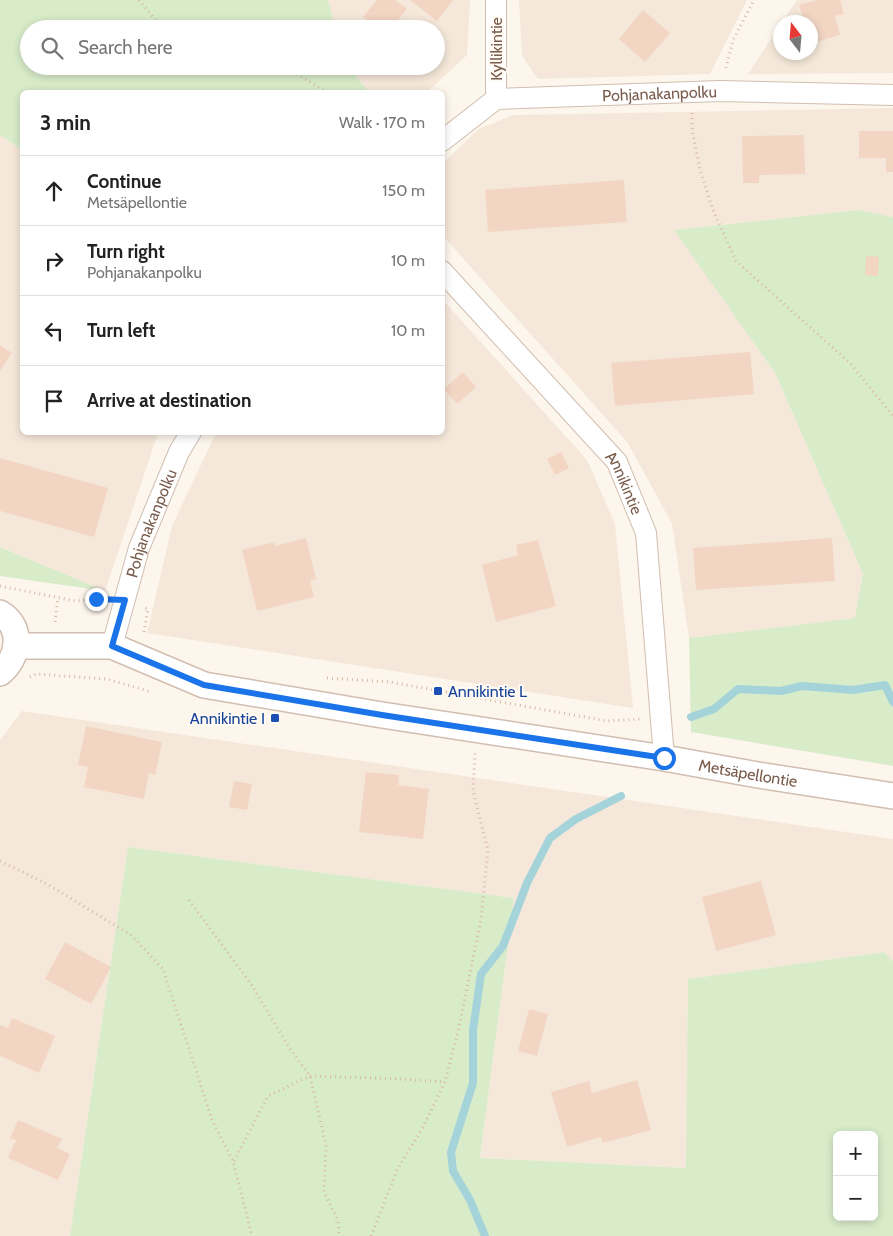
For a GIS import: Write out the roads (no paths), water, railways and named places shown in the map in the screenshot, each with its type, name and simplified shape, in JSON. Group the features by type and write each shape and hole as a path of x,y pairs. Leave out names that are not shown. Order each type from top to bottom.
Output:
{"street":[{"name":"Kyllikintie","path":"496,0 496,98"},
{"name":"Pohjanakanpolku","path":"496,98 692,91 893,95"},
{"path":"445,139 496,98"},
{"name":"Annikintie","path":"445,274 617,462 646,534 664,758"},
{"name":"Pohjanakanpolku","path":"112,646 139,548 179,452 189,435"},
{"path":"0,613 11,624 16,635 17,646 14,658 7,668 0,673"},
{"name":"Metsäpellontie","path":"17,646 112,646 204,685 893,796"}],"waterway":[{"path":"691,717 714,709 738,689 781,691 802,686 853,690 885,685 893,702"},
{"path":"485,1236 470,1200 453,1171 451,1152 473,1083 473,1030 481,974 503,946 527,883 550,838 576,819 621,796"}],"place":[{"name":"Annikintie L","path":"438,691"},
{"name":"Annikintie I","path":"275,718"}]}
